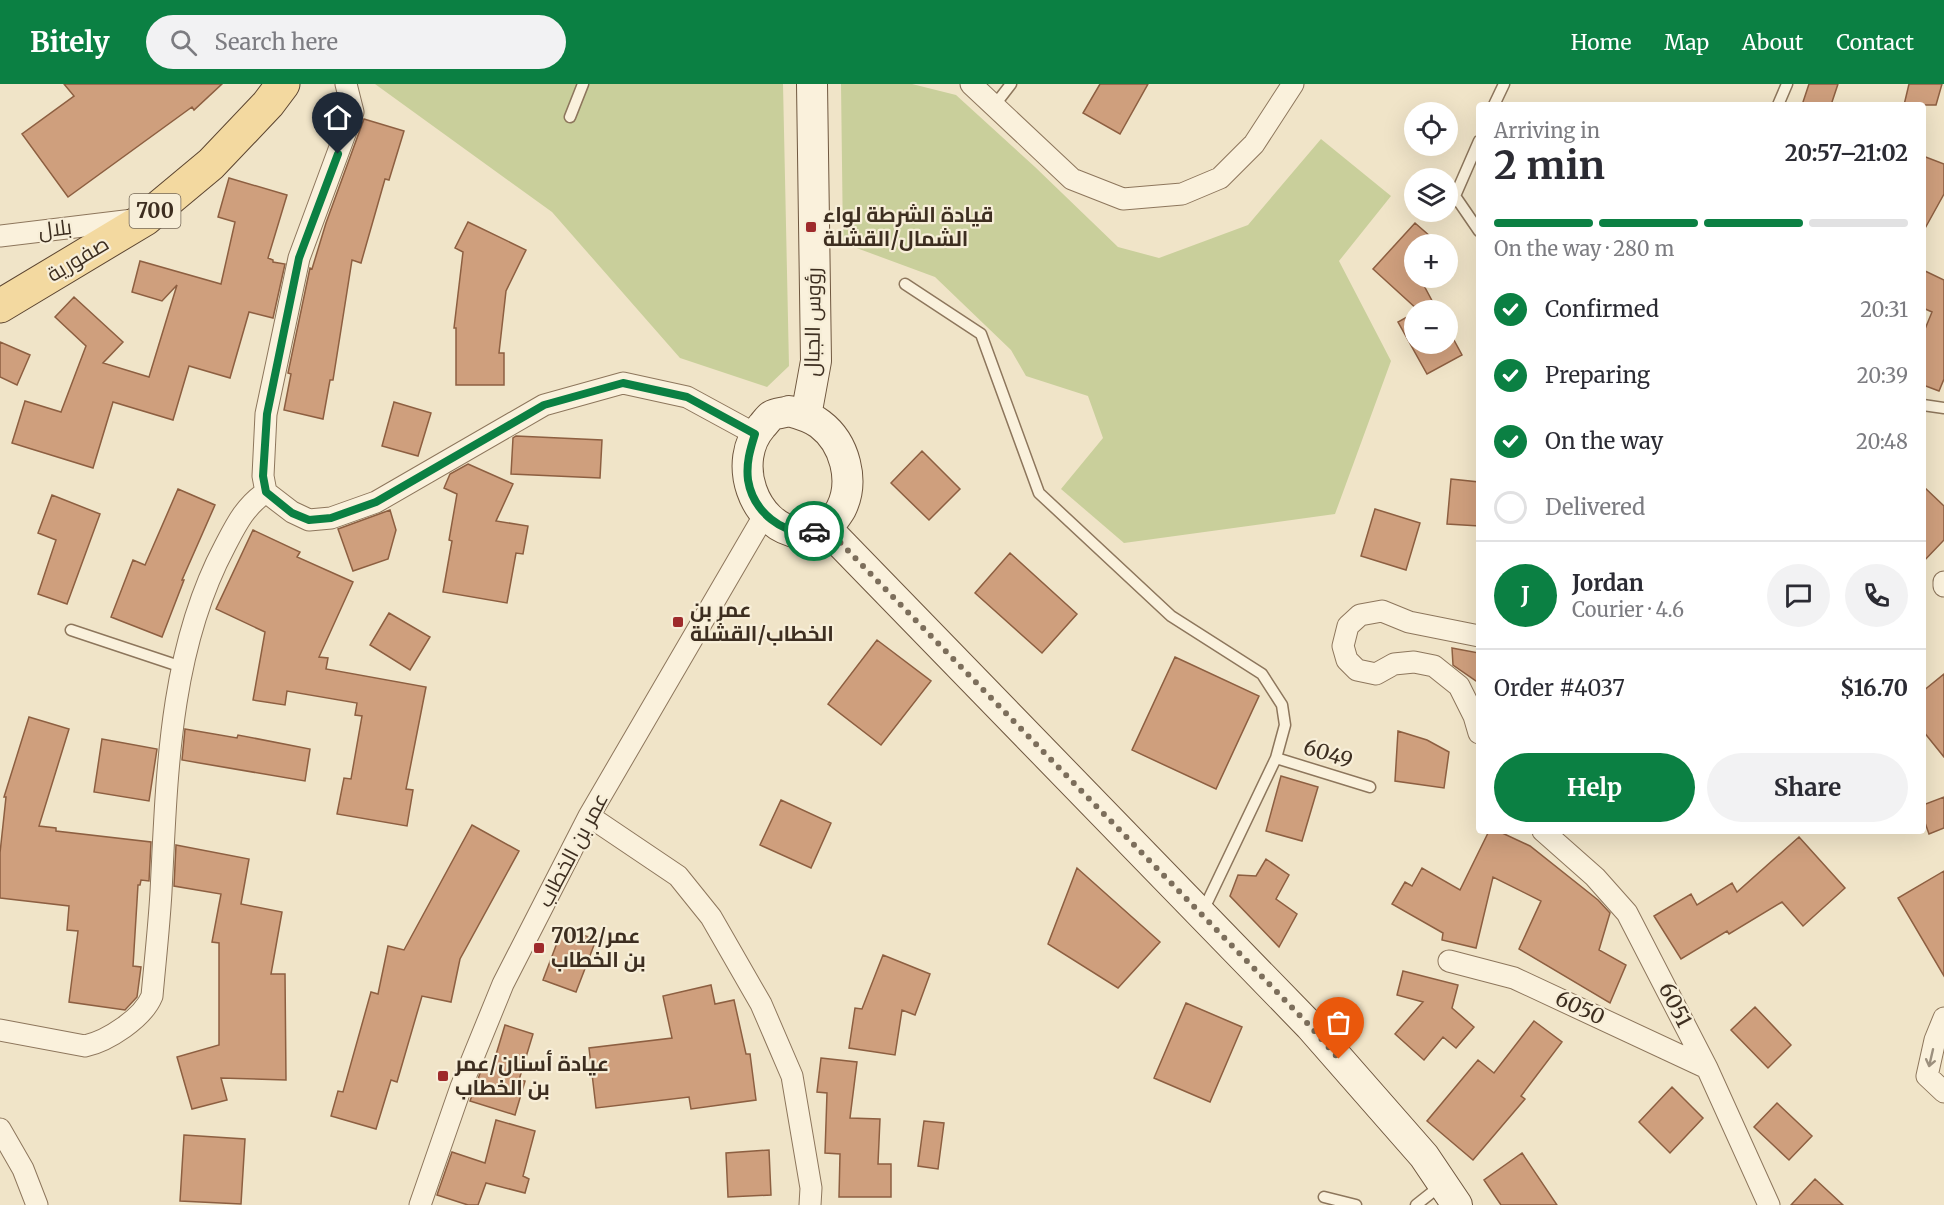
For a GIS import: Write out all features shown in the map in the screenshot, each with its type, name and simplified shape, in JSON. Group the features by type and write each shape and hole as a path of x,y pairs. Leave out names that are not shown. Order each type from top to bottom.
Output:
{"main road":[{"name":"صفورية","path":"0,306 145,219 211,165 268,104 283,84"}],"street":[{"path":"346,84 353,112 299,258 267,414 263,476 266,492 292,513 309,520 331,518 376,502 544,405 623,383 687,397 755,434"},
{"name":"رؤوس الجبال","path":"807,416 816,361 812,84"},
{"path":"971,84 1072,179 1123,199 1182,194 1220,178 1254,144 1293,84"},
{"name":"بلال","path":"0,236 145,219"},
{"path":"789,411 807,416 820,424 837,442 845,461 847,485 841,509 827,529 802,534 784,529 765,514 748,482 747,457 755,434 772,415 789,411"},
{"path":"0,1030 85,1046 109,1037 147,1008 152,996 166,778 182,667 200,600 221,554 242,514 266,492"},
{"name":"عمر بن الخطاب","path":"420,1205 460,1087 503,984 590,816 765,514"},
{"path":"827,529 1310,1026 1424,1156 1450,1194"},
{"path":"1476,635 1408,622 1382,611 1360,615 1348,626 1343,646 1347,660 1356,670 1376,674 1394,664 1414,662 1434,666 1459,686 1476,723"},
{"path":"590,816 678,876 711,917 761,1004 792,1076 811,1188 810,1205"},
{"name":"6051","path":"1546,834 1595,877 1628,913 1707,1068 1769,1205"},
{"name":"6050","path":"1449,961 1514,978 1707,1068"},
{"path":"1944,1018 1935,1040 1927,1076 1944,1092"},
{"path":"0,1129 23,1169 37,1205"}],"lane":[{"path":"570,117 583,84"},
{"path":"994,106 1011,84"},
{"path":"1495,102 1504,84"},
{"path":"1779,102 1787,84"},
{"path":"1476,148 1455,196 1476,227"},
{"path":"905,284 981,333 1039,493 1171,616 1262,674 1282,705 1285,725 1276,758 1201,916"},
{"path":"1926,405 1944,408"},
{"path":"71,630 182,667"},
{"name":"6049","path":"1276,758 1370,787"},
{"path":"1416,1205 1450,1194"},
{"path":"1324,1197 1356,1205"}],"green space":[{"path":"375,84 783,84 789,366 767,387 680,358 552,212"},
{"path":"841,84 912,84 956,95 1118,247 1159,258 1248,225 1321,139 1391,196 1339,261 1391,361 1335,514 1124,543 1061,489 1103,438 1088,396 1026,376 1011,350 935,277 843,243"}],"building":[{"path":"64,84 222,84 194,110 192,107 68,197 22,134 74,96"},
{"path":"1100,84 1148,84 1120,134 1083,113"},
{"path":"1809,84 1838,84 1832,102 1803,102"},
{"path":"1909,84 1942,84 1936,105 1926,105 1926,102 1905,102"},
{"path":"364,119 404,131 389,180 385,179 361,263 352,260 333,380 330,380 323,419 284,410 291,374 288,373 310,268 312,269 326,223"},
{"path":"1926,157 1944,164 1944,194 1926,227"},
{"path":"229,178 287,195 268,258 273,262 285,264 273,318 249,312 230,378 189,366 173,420 113,402 93,468 12,443 25,401 61,412 86,346 55,317 74,297 123,342 103,363 149,377 177,285 162,301 132,292 140,261 221,284 235,222 218,217"},
{"path":"468,222 526,250 506,291 499,353 504,353 504,385 456,385 456,328 454,328 463,252 455,248"},
{"path":"1415,223 1428,234 1405,234"},
{"path":"1404,235 1404,288 1425,288 1432,300 1407,300 1373,269"},
{"path":"1926,271 1944,280 1944,379 1939,391 1926,386 1926,327 1932,312 1926,309"},
{"path":"1404,319 1404,333 1398,322"},
{"path":"0,342 30,355 17,385 0,377"},
{"path":"1458,348 1462,355 1427,374 1416,354 1458,354"},
{"path":"394,402 431,413 418,456 382,446"},
{"path":"516,436 602,440 600,478 511,474 513,438"},
{"path":"922,451 960,489 929,520 891,483"},
{"path":"468,464 513,484 496,521 528,526 523,554 516,553 507,603 443,592 457,494 444,488 450,474"},
{"path":"1451,479 1476,482 1476,526 1447,524"},
{"path":"178,489 215,505 182,580 184,580 162,637 111,617 133,560 145,565"},
{"path":"1926,489 1944,506 1944,540 1926,559"},
{"path":"52,495 100,514 67,604 38,594 56,540 38,533"},
{"path":"1375,509 1420,523 1406,570 1361,556"},
{"path":"390,510 396,530 388,559 353,571 338,529"},
{"path":"253,530 300,552 297,557 353,582 319,657 328,658 326,669 426,687 406,789 413,790 407,826 337,814 344,778 351,779 362,716 355,715 357,703 287,691 285,705 253,700 265,632 216,609"},
{"path":"1010,553 1077,614 1042,653 975,593"},
{"path":"389,613 430,637 410,670 370,645"},
{"path":"877,640 931,681 881,745 828,704"},
{"path":"1452,648 1476,652 1476,681 1453,665"},
{"path":"1175,657 1259,696 1216,789 1132,750"},
{"path":"1944,674 1944,757 1926,735 1926,689"},
{"path":"29,717 69,729 39,826 56,828 56,831 151,842 149,881 141,880 138,885 133,966 141,967 137,997 125,1010 69,1002 78,931 67,930 69,906 0,898 0,853 6,797 4,797"},
{"path":"185,729 237,738 238,735 310,749 305,781 182,760"},
{"path":"1398,731 1427,740 1449,752 1444,788 1395,781"},
{"path":"102,739 157,749 149,801 94,792"},
{"path":"1281,776 1318,787 1302,841 1266,831"},
{"path":"1944,797 1944,828 1929,834 1926,826 1926,804"},
{"path":"781,800 831,823 811,868 760,845"},
{"path":"472,825 519,851 460,959 451,1002 422,996 397,1082 391,1080 376,1129 331,1116 338,1091 343,1092 371,992 378,994 388,946 404,950"},
{"path":"1488,834 1504,834 1530,846 1598,900 1610,913 1599,950 1626,965 1610,1003 1519,949 1541,901 1493,877 1476,948 1442,940 1443,933 1392,904 1405,882 1412,886 1422,868 1460,890"},
{"path":"1799,837 1845,888 1803,926 1782,902 1729,934 1727,931 1681,959 1654,916 1691,894 1697,905 1732,883 1737,892"},
{"path":"176,845 249,859 241,904 282,912 271,974 285,974 286,1080 221,1078 227,1100 192,1109 177,1057 219,1045 219,943 212,942 221,894 174,886"},
{"path":"1266,859 1289,875 1276,899 1297,914 1279,947 1230,896 1238,875 1256,876"},
{"path":"1077,868 1160,942 1118,988 1048,944"},
{"path":"1944,871 1944,976 1898,898"},
{"path":"563,927 596,940 576,992 543,980"},
{"path":"883,955 930,974 915,1015 902,1010 895,1055 849,1048 855,1008 862,1009"},
{"path":"1403,971 1458,985 1452,1008 1474,1027 1456,1048 1443,1037 1424,1060 1395,1034 1423,1002 1397,995"},
{"path":"711,985 715,1004 734,1000 746,1054 750,1054 756,1100 691,1109 689,1097 596,1108 589,1048 672,1038 663,996"},
{"path":"1186,1003 1242,1027 1210,1102 1154,1078"},
{"path":"1755,1007 1791,1045 1768,1068 1731,1030"},
{"path":"1534,1021 1562,1042 1521,1096 1525,1099 1473,1160 1427,1121 1478,1060 1494,1073"},
{"path":"505,1025 533,1034 519,1080 525,1081 515,1115 470,1101 482,1068 491,1071"},
{"path":"821,1058 857,1062 850,1118 880,1119 878,1164 891,1164 891,1197 839,1197 840,1154 825,1153 827,1093 817,1092"},
{"path":"1672,1087 1703,1118 1670,1153 1639,1122"},
{"path":"1777,1103 1812,1136 1789,1160 1754,1127"},
{"path":"496,1120 535,1131 523,1176 529,1179 525,1193 486,1183 478,1205 468,1205 437,1195 452,1152 485,1163"},
{"path":"924,1121 944,1123 938,1169 918,1166"},
{"path":"184,1135 245,1139 241,1204 180,1201"},
{"path":"769,1150 771,1195 728,1197 726,1153"},
{"path":"1522,1153 1557,1205 1501,1205 1484,1180"},
{"path":"1815,1179 1843,1205 1791,1205"}],"way so far":[{"path":"814,531 827,529 1310,1026 1339,1059"}],"place":[{"name":"قيادة الشرطة لواء الشمال/القشلة","path":"811,227"},
{"name":"عمر بن الخطاب/القشلة","path":"678,622"},
{"name":"7012/عمر بن الخطاب","path":"539,948"},
{"name":"عيادة أسنان/عمر بن الخطاب","path":"443,1076"}],"route":[{"path":"338,154 299,258 267,414 263,476 266,492 292,513 309,520 331,518 376,502 544,405 623,383 687,397 755,434 747,457 748,482 758,504 765,514 784,529 802,534 814,531"}]}
